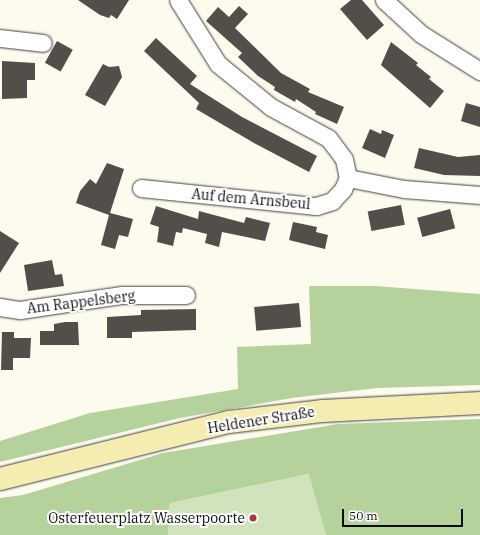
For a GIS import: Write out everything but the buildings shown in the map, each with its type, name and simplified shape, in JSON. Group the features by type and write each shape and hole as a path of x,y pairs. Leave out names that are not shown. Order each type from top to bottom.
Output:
{"main road":[{"name":"Heldener Straße","path":"0,479 229,422 323,411 480,403"}],"street":[{"path":"178,0 218,64 271,107 328,138 344,160 348,178 404,189 480,194"},
{"path":"384,0 421,34 480,71"},
{"path":"0,38 43,43"},
{"name":"Auf dem Arnsbeul","path":"141,188 316,206 332,201 343,189 348,178"},
{"name":"Am Rappelsberg","path":"0,307 20,310 122,295 186,295"}],"green space":[{"path":"309,286 375,286 480,294 480,385 377,388 292,398 180,418 0,462 0,441 90,413 238,389 237,347 311,344"},
{"path":"480,419 480,535 326,535 309,474 170,503 168,535 0,535 0,498 23,495 163,453 338,424"},
{"path":"310,474 326,535 168,535 170,503"}],"place":[{"name":"Osterfeuerplatz Wasserpoorte","path":"253,518"}]}
